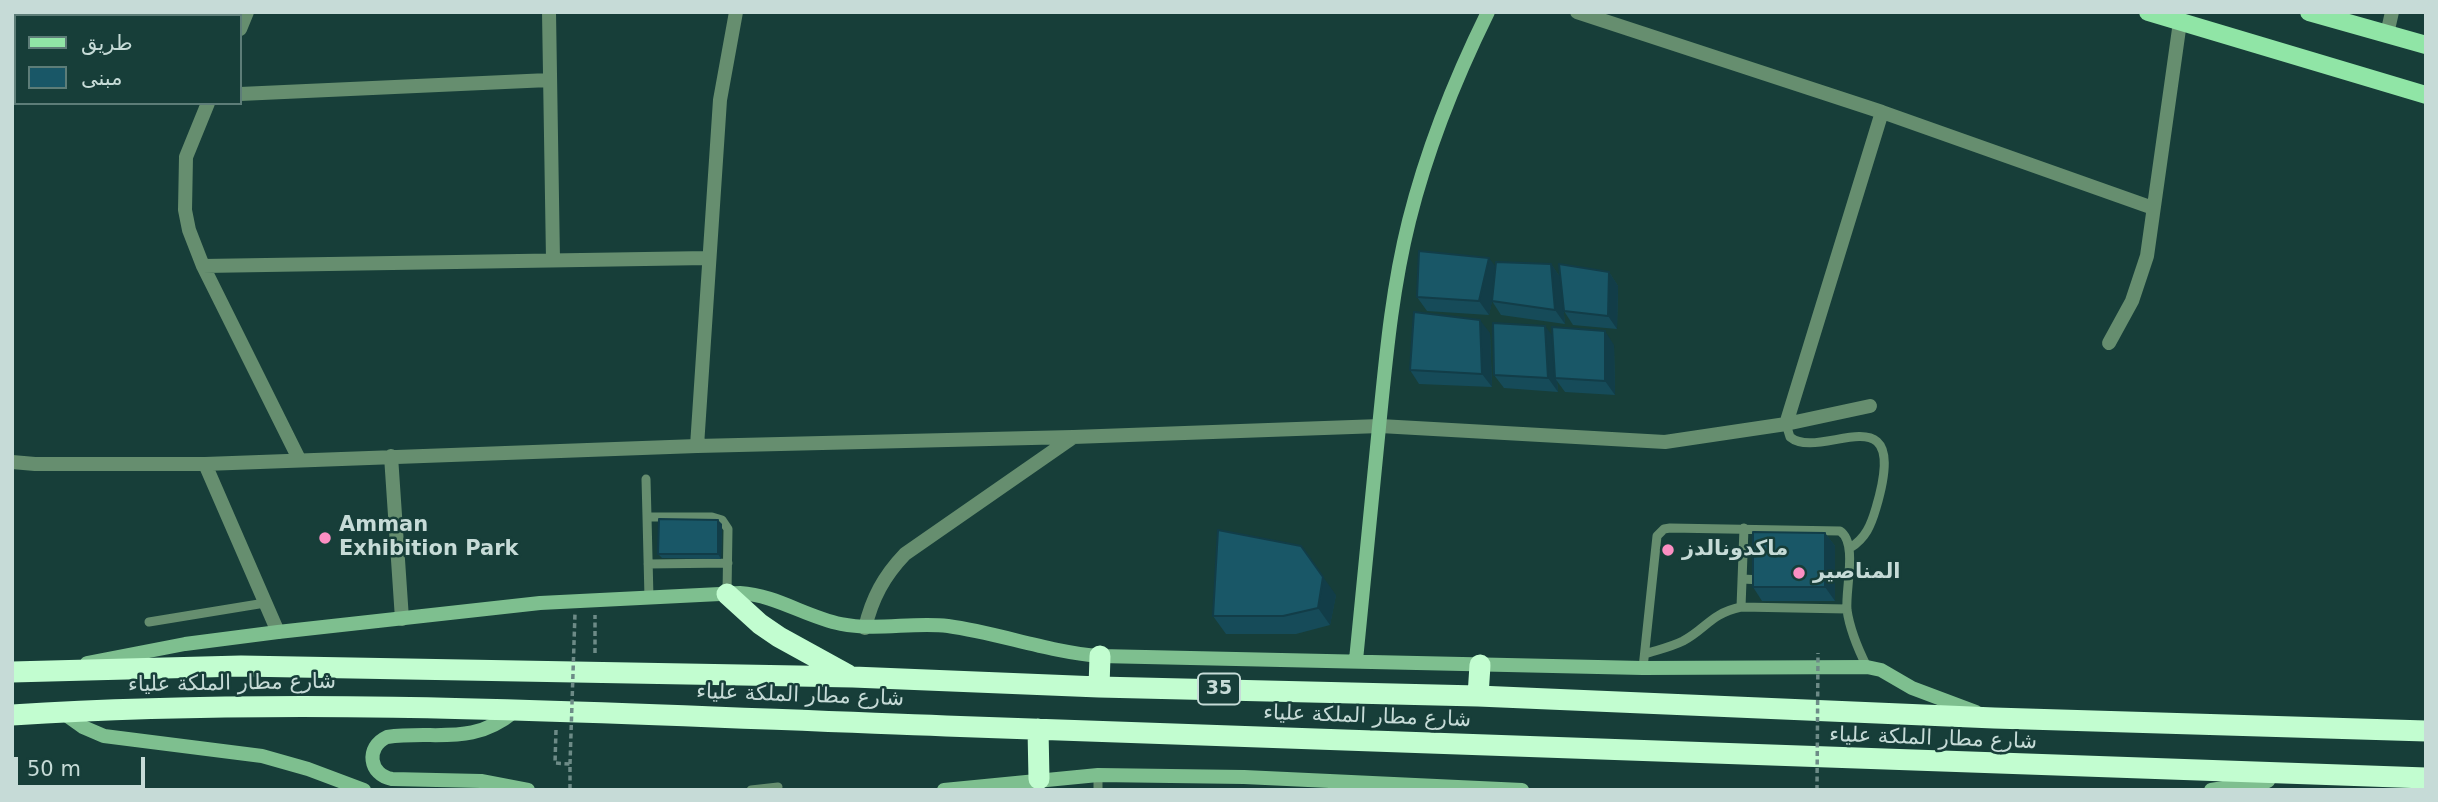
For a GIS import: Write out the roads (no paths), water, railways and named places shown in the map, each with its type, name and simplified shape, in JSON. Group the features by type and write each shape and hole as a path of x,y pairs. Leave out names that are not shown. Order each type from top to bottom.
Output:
{"highway":[{"path":"727,594 779,637 853,677"},
{"path":"1099,687 1100,656"},
{"path":"1478,696 1480,665"},
{"name":"شارع مطار الملكة علياء","path":"12,672 241,666 853,677 1099,687 1478,696 1994,718 2425,731"},
{"name":"شارع مطار الملكة علياء","path":"12,715 246,706 515,711 1991,765 2426,778"},
{"path":"1038,729 1039,779"}],"main road":[{"path":"2148,12 2426,95"},
{"path":"2309,12 2426,45"}],"street":[{"path":"549,12 554,260"},
{"path":"697,446 720,100 736,12"},
{"path":"1356,660 1386,348 1396,284 1409,221 1427,159 1449,98 1488,12"},
{"path":"1577,12 1882,112 2153,208"},
{"path":"2387,34 2392,12"},
{"path":"2109,343 2122,323 2141,279 2149,244 2180,22"},
{"path":"242,94 549,80"},
{"path":"207,105 187,158 185,185 189,230 203,266 299,459"},
{"path":"1786,424 1882,112"},
{"path":"203,266 708,258"},
{"path":"12,462 205,464 1380,426 1657,442 1786,424 1870,406"},
{"path":"865,628 878,587 905,554 1073,437"},
{"path":"391,456 402,619"},
{"path":"205,464 278,632"},
{"path":"59,669 143,651 278,632 569,601 752,594 823,620 865,628 947,626 1066,652 1100,656 1480,665 1644,661 1867,667 1881,670 1912,688 1994,718"},
{"path":"515,711 494,726 469,734 387,737 373,750 372,764 380,775 392,779 481,781 528,790"},
{"path":"62,712 83,727 104,736 262,756 308,769 364,790"},
{"path":"2211,790 2299,775"},
{"path":"944,790 1039,779 1522,790"}],"lane":[{"path":"1786,424 1790,437 1803,444 1858,436 1872,439 1881,448 1884,459 1877,506 1867,533 1850,548"},
{"path":"646,479 649,598"},
{"path":"647,517 712,517 722,520 728,529 727,594"},
{"path":"1741,607 1744,528"},
{"path":"1644,661 1659,531 1744,528 1840,531 1850,541 1847,609 1857,646 1867,667"},
{"path":"648,564 728,563"},
{"path":"1742,579 1769,580"},
{"path":"1834,582 1847,582"},
{"path":"149,622 265,603"},
{"path":"1644,661 1683,641 1718,614 1741,607 1847,609"},
{"path":"991,790 1005,782"},
{"path":"751,790 778,787"}],"place":[{"name":"Amman Exhibition Park","path":"325,538"},
{"name":"ماكدونالدز","path":"1668,550"},
{"name":"المناصير","path":"1799,573"}]}
